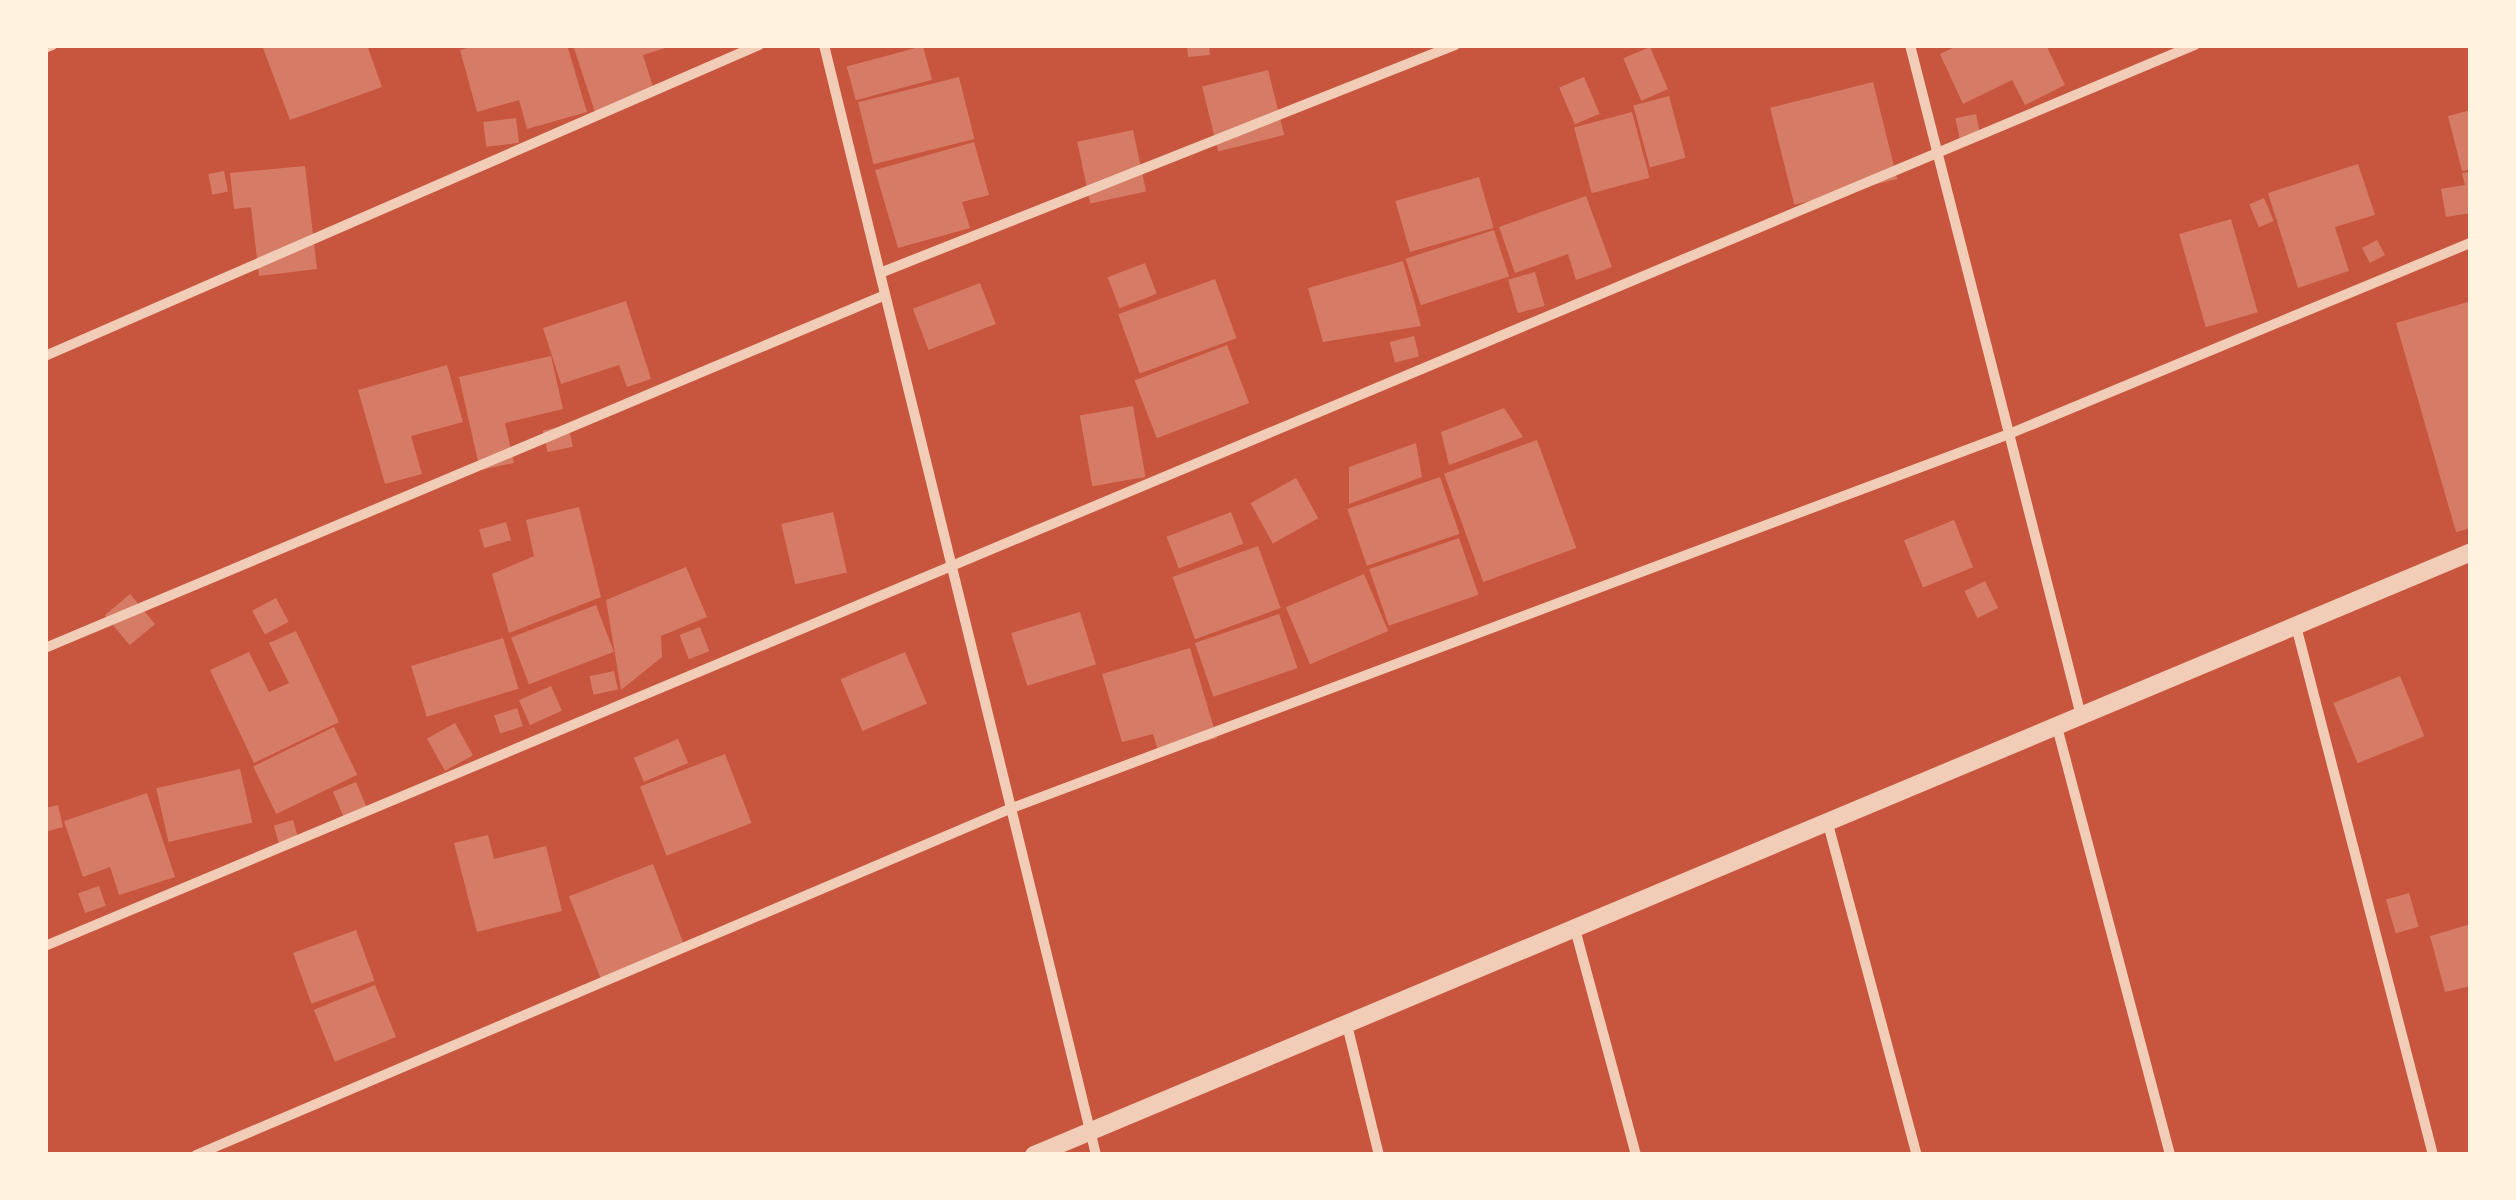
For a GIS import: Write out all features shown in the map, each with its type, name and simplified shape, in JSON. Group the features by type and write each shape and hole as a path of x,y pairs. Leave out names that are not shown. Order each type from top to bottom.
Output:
{"street":[{"path":"45,48 52,45"},
{"path":"45,356 759,45"},
{"path":"824,45 1096,1155"},
{"path":"880,273 1455,45"},
{"path":"1910,45 2082,717"},
{"path":"45,946 951,563 2195,45"},
{"path":"196,1155 1012,808 2009,434 2471,243"},
{"path":"45,648 885,295"},
{"path":"1034,1155 2471,552"},
{"path":"2296,626 2433,1155"},
{"path":"2057,727 2170,1155"},
{"path":"1828,824 1917,1155"},
{"path":"1575,929 1636,1155"},
{"path":"1347,1025 1380,1155"}],"building":[{"path":"367,45 382,87 290,120 263,48"},
{"path":"478,45 567,45 587,112 527,129 519,100 477,112 460,50"},
{"path":"573,45 672,46 643,55 655,93 595,112"},
{"path":"1187,45 1209,45 1210,55 1188,57"},
{"path":"1959,45 2046,45 2065,85 2025,105 2012,80 1963,104 1940,54"},
{"path":"923,46 932,80 856,100 847,66"},
{"path":"1650,47 1668,89 1641,101 1623,58"},
{"path":"1268,70 1284,135 1218,151 1202,86"},
{"path":"959,77 974,139 874,164 858,102"},
{"path":"1584,77 1600,114 1575,124 1559,88"},
{"path":"1873,82 1897,179 1794,205 1770,108"},
{"path":"1669,96 1686,158 1650,167 1633,106"},
{"path":"2471,110 2471,169 2462,171 2448,116"},
{"path":"1632,112 1650,178 1592,193 1574,128"},
{"path":"1976,114 1981,138 1961,143 1955,118"},
{"path":"516,118 519,143 486,147 483,122"},
{"path":"1133,130 1146,192 1090,203 1077,142"},
{"path":"974,142 989,195 962,202 970,228 898,248 875,170"},
{"path":"2358,164 2375,215 2335,227 2349,271 2298,288 2268,193"},
{"path":"305,166 317,269 259,276 251,207 234,209 230,173"},
{"path":"224,171 228,192 212,195 208,174"},
{"path":"2471,172 2471,213 2446,217 2441,189 2465,185 2462,173"},
{"path":"1479,177 1494,228 1410,252 1395,201"},
{"path":"1586,196 1612,267 1576,280 1568,254 1515,273 1499,227"},
{"path":"2264,198 2274,221 2259,227 2249,204"},
{"path":"2231,219 2258,312 2206,327 2179,234"},
{"path":"1494,230 1509,277 1421,305 1406,259"},
{"path":"2377,240 2385,255 2370,263 2362,248"},
{"path":"1403,261 1421,326 1323,342 1308,288"},
{"path":"1145,263 1157,294 1119,308 1108,277"},
{"path":"1535,272 1545,306 1518,313 1508,280"},
{"path":"1215,279 1237,338 1140,373 1118,314"},
{"path":"980,283 996,324 929,350 913,309"},
{"path":"626,301 651,379 627,387 619,365 561,384 543,328"},
{"path":"2471,301 2471,528 2456,532 2396,323"},
{"path":"1414,336 1419,356 1395,362 1390,342"},
{"path":"1227,345 1249,403 1157,438 1135,380"},
{"path":"551,356 563,409 505,423 514,463 480,470 459,377"},
{"path":"447,365 463,422 411,436 422,474 385,484 358,390"},
{"path":"1133,406 1146,477 1092,486 1080,415"},
{"path":"1504,408 1523,437 1449,465 1441,432"},
{"path":"568,425 573,446 548,452 543,431"},
{"path":"1537,440 1576,548 1483,582 1444,474"},
{"path":"1416,443 1422,477 1349,504 1349,467"},
{"path":"1440,477 1460,534 1367,566 1347,509"},
{"path":"1296,478 1318,518 1273,543 1251,503"},
{"path":"579,507 601,597 509,633 492,574 534,556 526,520"},
{"path":"833,512 847,572 795,584 781,524"},
{"path":"1231,512 1243,544 1179,568 1167,537"},
{"path":"1954,520 1973,567 1923,588 1904,540"},
{"path":"506,522 511,540 484,548 479,530"},
{"path":"1459,538 1479,595 1389,626 1369,569"},
{"path":"1258,546 1281,608 1195,639 1172,577"},
{"path":"686,567 707,617 661,636 662,657 621,690 606,600"},
{"path":"1364,574 1388,631 1310,664 1286,607"},
{"path":"1985,581 1998,608 1977,618 1964,591"},
{"path":"130,594 155,624 130,645 105,615"},
{"path":"276,598 289,622 265,635 252,611"},
{"path":"596,605 614,652 529,684 511,638"},
{"path":"1080,612 1096,665 1027,686 1011,633"},
{"path":"1279,614 1298,668 1213,697 1195,643"},
{"path":"700,627 709,651 689,659 679,635"},
{"path":"296,631 339,722 254,763 210,670 249,652 269,692 289,683 269,643"},
{"path":"503,638 518,689 427,717 411,666"},
{"path":"1190,648 1217,738 1159,754 1153,734 1122,742 1102,674"},
{"path":"905,652 927,704 862,731 841,679"},
{"path":"614,671 618,690 593,695 590,676"},
{"path":"2400,676 2424,736 2358,763 2333,703"},
{"path":"551,686 562,711 530,725 519,700"},
{"path":"517,708 523,726 500,733 494,715"},
{"path":"455,723 473,755 445,771 427,739"},
{"path":"334,727 357,775 276,814 253,766"},
{"path":"678,739 688,763 644,782 634,758"},
{"path":"725,754 752,823 667,856 640,787"},
{"path":"240,769 252,823 169,842 156,788"},
{"path":"356,782 367,808 344,818 333,792"},
{"path":"147,793 175,877 119,895 110,867 83,877 64,821"},
{"path":"58,805 63,827 45,832 45,808"},
{"path":"293,820 299,841 280,847 274,826"},
{"path":"488,835 494,859 546,846 562,911 477,932 454,843"},
{"path":"653,864 685,948 601,980 569,896"},
{"path":"99,886 106,906 85,913 78,893"},
{"path":"2409,893 2419,927 2396,933 2386,900"},
{"path":"2471,924 2471,986 2445,992 2430,936"},
{"path":"356,930 374,981 312,1004 293,953"},
{"path":"375,985 396,1037 335,1062 314,1010"}]}
